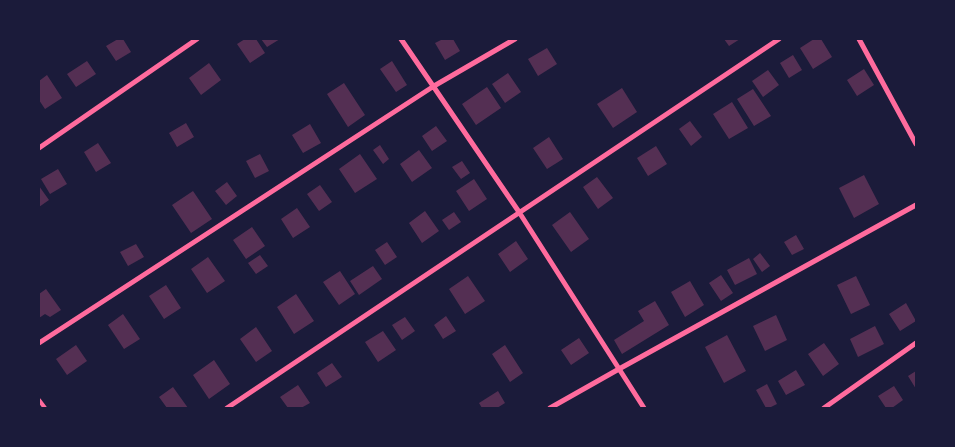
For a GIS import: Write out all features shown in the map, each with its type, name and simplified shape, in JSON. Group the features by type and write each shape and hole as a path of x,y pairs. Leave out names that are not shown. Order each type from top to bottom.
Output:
{"street":[{"path":"39,148 197,39"},
{"path":"401,39 520,212 644,408"},
{"path":"39,343 434,86 515,39"},
{"path":"227,408 779,39"},
{"path":"859,39 916,144"},
{"path":"550,408 916,205"},
{"path":"824,408 916,343"}],"lane":[{"path":"39,400 45,408"}],"building":[{"path":"118,39 123,39 131,52 116,61 106,46"},
{"path":"245,39 256,39 265,53 250,63 237,44"},
{"path":"261,39 280,39 267,47"},
{"path":"443,39 453,39 460,51 445,60 435,43"},
{"path":"724,39 740,39 729,46"},
{"path":"814,39 821,39 832,57 813,69 800,48"},
{"path":"547,48 557,64 538,76 528,59"},
{"path":"793,55 802,70 789,78 780,63"},
{"path":"87,61 96,74 76,87 67,74"},
{"path":"392,61 407,85 396,92 380,69"},
{"path":"209,63 221,80 201,95 189,78"},
{"path":"864,69 874,85 857,96 847,80"},
{"path":"768,70 779,85 763,97 752,81"},
{"path":"508,73 521,92 505,103 492,84"},
{"path":"47,75 62,98 45,109 39,100 39,81"},
{"path":"344,83 365,115 348,127 327,94"},
{"path":"487,87 501,108 476,125 462,104"},
{"path":"622,88 637,112 613,128 597,104"},
{"path":"753,89 771,116 754,126 737,99"},
{"path":"732,102 748,128 729,139 713,114"},
{"path":"690,121 702,137 691,146 679,129"},
{"path":"186,123 194,137 177,147 169,133"},
{"path":"310,124 321,143 303,153 292,135"},
{"path":"436,126 447,141 432,151 422,136"},
{"path":"549,137 563,159 547,169 533,148"},
{"path":"98,143 111,163 96,172 84,152"},
{"path":"380,145 389,159 383,164 373,150"},
{"path":"656,146 667,164 648,176 637,158"},
{"path":"419,150 432,168 412,182 400,164"},
{"path":"260,154 269,171 255,178 246,161"},
{"path":"360,154 377,179 355,193 339,169"},
{"path":"462,161 470,173 461,179 452,167"},
{"path":"58,169 67,184 50,194 41,179"},
{"path":"864,175 879,204 854,218 839,188"},
{"path":"597,177 613,198 598,209 583,187"},
{"path":"474,179 487,199 469,211 456,191"},
{"path":"227,182 237,196 226,205 215,191"},
{"path":"320,185 332,202 319,211 307,194"},
{"path":"39,186 49,200 39,207"},
{"path":"193,191 212,219 191,233 172,205"},
{"path":"297,208 310,227 293,238 281,219"},
{"path":"425,211 439,231 422,243 409,223"},
{"path":"454,212 461,222 449,230 442,220"},
{"path":"570,212 589,239 571,252 552,225"},
{"path":"252,227 265,246 246,259 233,240"},
{"path":"796,235 804,249 792,255 784,242"},
{"path":"516,241 528,259 510,272 498,254"},
{"path":"387,242 397,257 385,265 375,250"},
{"path":"136,244 144,257 128,266 120,252"},
{"path":"760,253 770,266 762,272 753,259"},
{"path":"260,255 268,266 256,274 248,263"},
{"path":"208,257 225,281 207,293 191,269"},
{"path":"749,258 757,274 735,285 727,270"},
{"path":"373,266 382,279 359,295 350,281"},
{"path":"340,271 355,294 339,305 323,282"},
{"path":"721,275 733,293 721,301 709,283"},
{"path":"468,276 485,301 465,314 449,289"},
{"path":"856,276 870,305 851,314 837,285"},
{"path":"690,281 704,305 685,317 671,292"},
{"path":"166,285 181,308 164,319 149,296"},
{"path":"46,289 61,310 50,317 45,314 39,318 39,294"},
{"path":"296,294 314,321 294,334 277,307"},
{"path":"655,301 669,325 622,354 614,340 644,321 638,311"},
{"path":"906,303 916,321 900,331 889,314"},
{"path":"123,314 140,339 124,349 108,325"},
{"path":"776,315 787,340 765,351 753,326"},
{"path":"446,316 456,331 443,339 434,325"},
{"path":"405,317 415,331 402,340 392,325"},
{"path":"875,326 884,344 858,357 850,339"},
{"path":"256,327 272,351 256,362 240,339"},
{"path":"383,331 396,350 378,362 365,342"},
{"path":"727,335 746,371 724,383 705,347"},
{"path":"579,338 589,353 571,365 561,350"},
{"path":"824,343 839,364 823,376 808,354"},
{"path":"76,345 87,361 67,375 56,359"},
{"path":"505,345 523,373 510,382 492,354"},
{"path":"214,360 230,384 209,399 193,375"},
{"path":"332,363 342,377 326,387 317,373"},
{"path":"796,370 805,385 786,395 778,381"},
{"path":"916,371 916,389 908,376"},
{"path":"767,384 777,404 769,408 766,408 756,390"},
{"path":"298,385 310,403 301,408 288,408 280,397"},
{"path":"894,386 903,400 892,408 886,408 878,396"},
{"path":"173,387 188,408 167,408 159,397"},
{"path":"498,391 505,403 497,408 482,408 479,403"}]}
